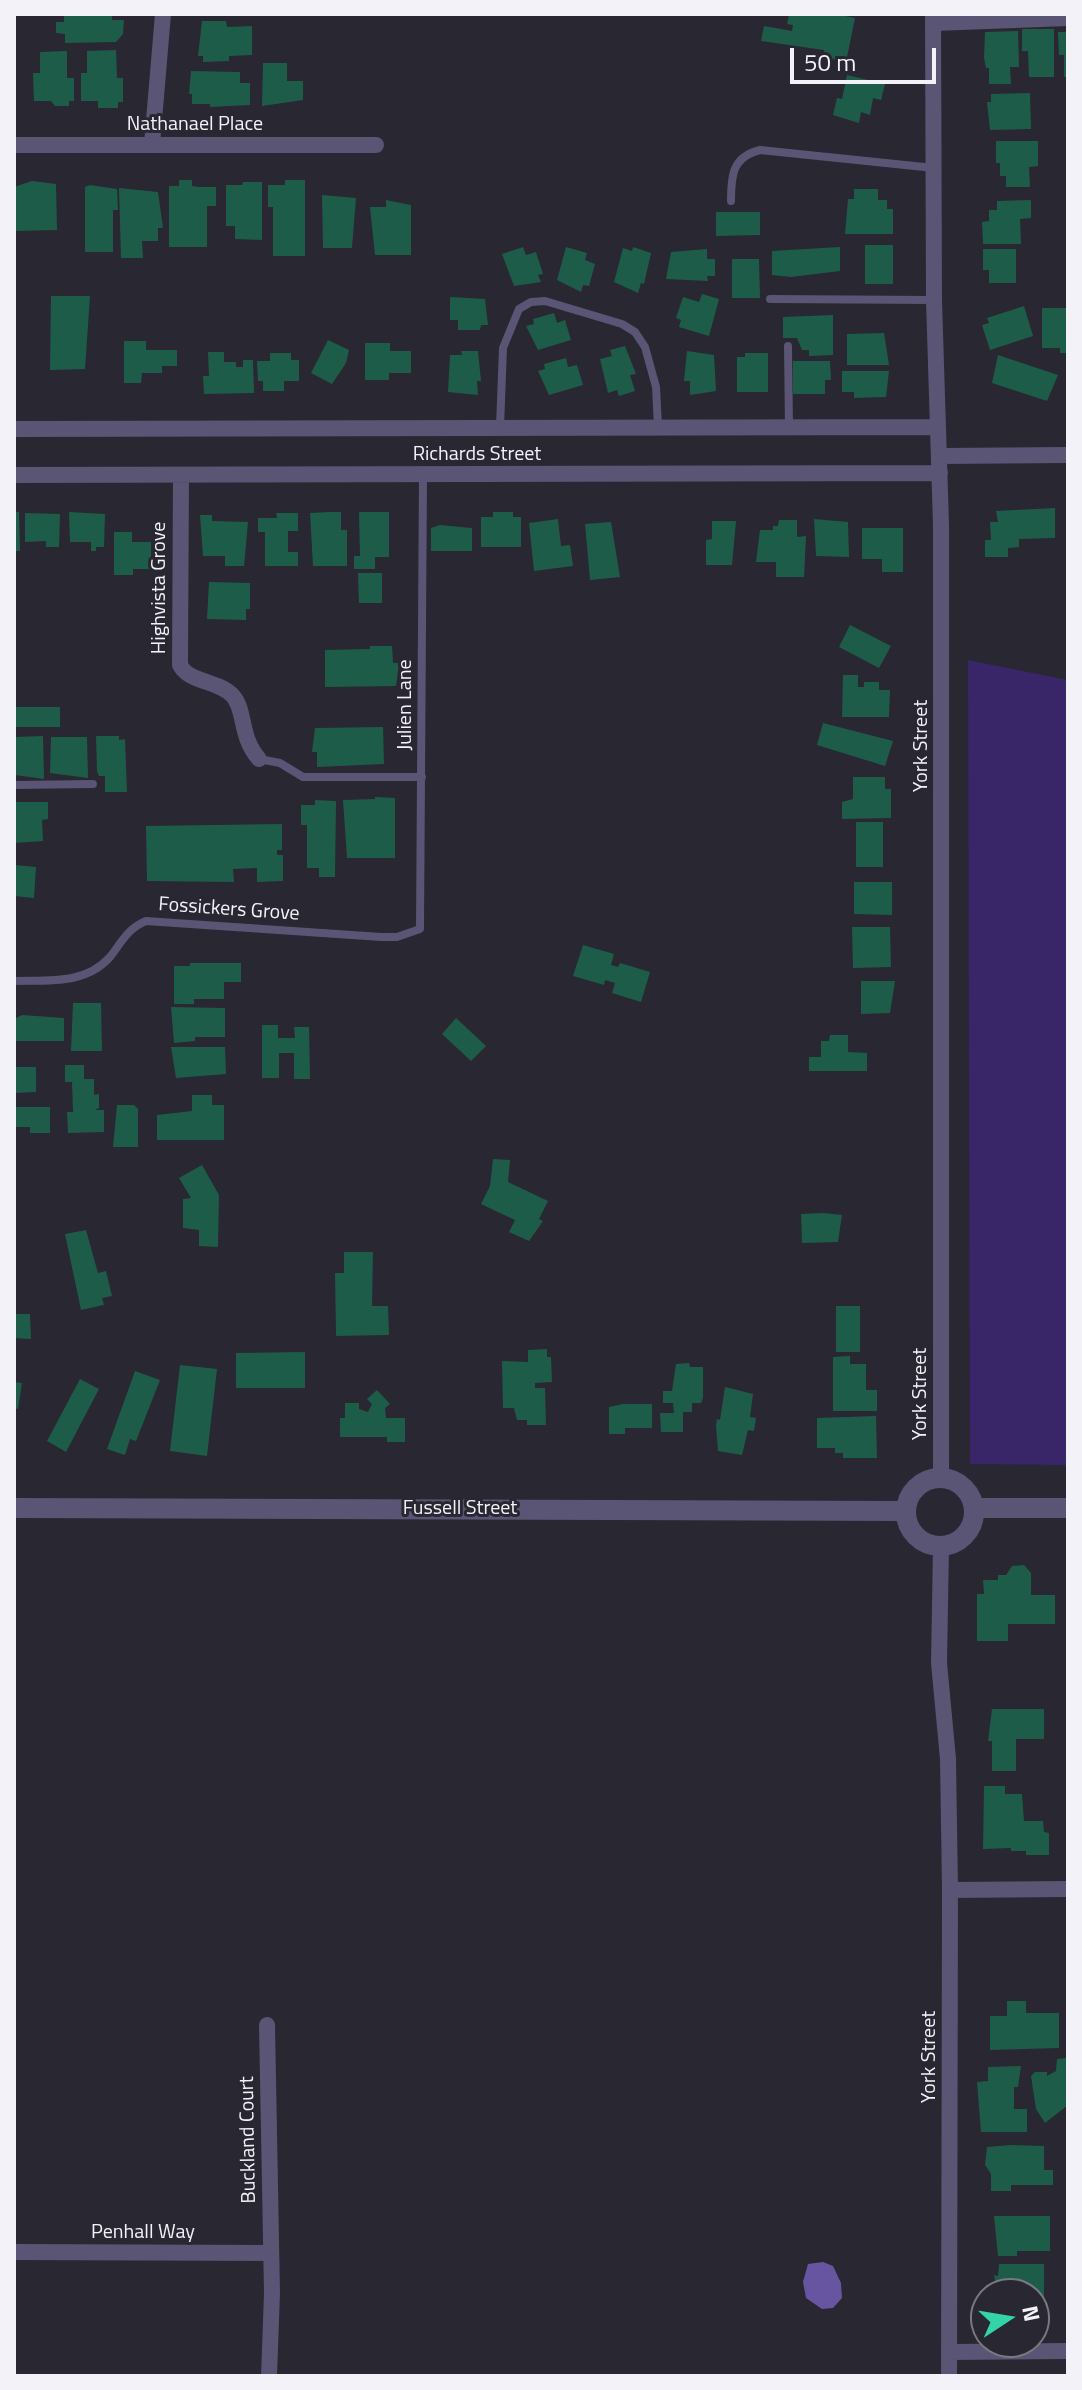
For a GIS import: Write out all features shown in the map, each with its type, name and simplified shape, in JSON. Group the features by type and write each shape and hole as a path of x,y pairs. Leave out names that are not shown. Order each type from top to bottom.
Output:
{"street":[{"path":"152,144 163,14"},
{"path":"996,14 1016,18"},
{"path":"934,18 988,23 1016,18 1068,18"},
{"name":"York Street","path":"934,18 934,300 940,473 941,1478"},
{"name":"Nathanael Place","path":"14,145 376,145"},
{"name":"Richards Street","path":"14,429 937,427"},
{"path":"939,456 1068,455"},
{"name":"Richards Street","path":"14,475 940,473"},
{"name":"Highvista Grove","path":"181,475 180,665 185,672 220,686 234,697 244,739 259,759"},
{"path":"941,1478 959,1484 974,1508 966,1534 941,1546 916,1536 906,1511 913,1491 931,1479 941,1478"},
{"name":"Fussell Street","path":"14,1508 906,1511"},
{"path":"974,1508 1068,1508"},
{"name":"York Street","path":"941,1546 939,1663 948,1768 950,1890 949,2376"},
{"path":"950,1890 1068,1889"},
{"name":"Buckland Court","path":"267,2025 271,2253 269,2376"},
{"name":"Penhall Way","path":"14,2252 271,2253"},
{"path":"949,2352 1068,2351"}],"lane":[{"path":"731,201 731,179 736,163 747,154 760,150 934,168"},
{"path":"770,299 934,300"},
{"name":"Richards Street","path":"500,428 504,343 519,309 539,301 622,324 639,336 658,392 658,427"},
{"path":"788,346 789,427"},
{"name":"Julien Lane","path":"416,931 420,929 421,921 423,475"},
{"path":"259,759 280,763 303,777 422,777"},
{"path":"14,785 93,784"},
{"name":"Fossickers Grove","path":"14,981 86,976 105,961 129,932 146,921 381,937 416,931"}],"shaded area":[{"path":"968,660 1068,680 1068,1465 970,1464"},
{"path":"823,2262 833,2266 841,2283 842,2298 833,2308 822,2309 806,2298 803,2282 808,2264"}],"building":[{"path":"64,14 112,14 112,20 124,20 123,34 116,42 65,43 65,34 56,33 56,22 64,22"},
{"path":"789,14 836,14 855,18 846,62 823,57 824,50 761,41 764,26 792,31 793,25 787,24"},
{"path":"202,21 226,21 227,27 252,26 252,55 229,56 229,61 203,62 203,56 198,56"},
{"path":"1022,29 1054,29 1054,77 1029,77 1028,51 1022,51"},
{"path":"1018,31 1019,67 1010,67 1011,84 989,84 989,68 986,68 984,58 985,32"},
{"path":"1058,32 1068,32 1068,77 1064,77 1064,55 1059,55"},
{"path":"116,50 117,78 123,78 123,102 118,102 118,108 98,108 98,101 81,101 81,73 87,73 87,51"},
{"path":"67,51 67,78 74,78 74,101 69,101 69,106 55,106 51,101 34,101 33,73 40,73 40,52"},
{"path":"263,63 287,63 287,81 303,81 303,100 262,106"},
{"path":"191,71 240,72 240,83 250,83 250,105 210,107 210,104 192,104 192,94 189,94"},
{"path":"847,75 885,84 881,100 873,98 870,115 861,112 859,123 833,115 837,98 842,99"},
{"path":"1030,93 1031,129 990,130 987,102 991,102 991,94"},
{"path":"996,141 1038,141 1038,166 1029,167 1030,187 1006,187 1006,176 1000,176 1000,163 996,163"},
{"path":"179,180 192,180 192,186 216,187 216,206 207,206 207,247 169,247 169,186 179,186"},
{"path":"285,180 305,180 305,256 273,256 273,207 268,207 268,185 285,185"},
{"path":"32,181 56,184 57,230 14,231 14,187"},
{"path":"243,182 262,182 262,240 235,239 235,226 226,226 226,185 242,185"},
{"path":"85,187 117,189 118,210 113,210 113,252 85,252"},
{"path":"119,188 158,192 163,228 158,228 158,241 142,241 143,258 121,258"},
{"path":"854,189 878,189 878,200 887,200 887,209 893,209 893,234 845,234 848,199 854,199"},
{"path":"322,195 356,198 352,248 323,248"},
{"path":"386,200 411,205 411,255 375,255 370,207 386,207"},
{"path":"1031,200 1031,218 1020,219 1021,244 983,244 982,222 989,221 989,210 997,210 997,201"},
{"path":"716,212 760,212 760,235 716,236"},
{"path":"865,245 893,245 893,284 865,284"},
{"path":"523,247 526,255 536,252 543,274 538,275 541,282 514,286 502,254"},
{"path":"566,247 587,253 585,260 595,264 589,286 583,285 581,292 557,280"},
{"path":"633,247 651,253 644,284 641,283 638,293 614,282 623,248 632,251"},
{"path":"840,247 840,271 791,277 772,275 772,251"},
{"path":"707,249 707,259 715,259 715,276 707,276 708,281 666,279 671,252"},
{"path":"983,249 1016,249 1016,283 989,283 989,270 983,270"},
{"path":"732,259 759,259 760,298 732,298"},
{"path":"702,294 719,299 709,336 679,327 681,320 676,318 683,297 699,302"},
{"path":"51,296 90,296 85,369 50,370"},
{"path":"450,297 485,299 488,325 481,325 480,330 458,330 458,320 450,320"},
{"path":"1024,306 1033,336 990,350 982,325 989,323 987,318"},
{"path":"1042,308 1068,308 1068,353 1060,353 1060,348 1042,348"},
{"path":"554,313 557,323 565,320 571,340 538,350 526,326 534,324 533,319"},
{"path":"833,315 833,355 809,356 809,350 802,350 797,338 783,338 783,317"},
{"path":"884,333 889,365 847,365 847,334"},
{"path":"328,340 349,350 346,363 332,384 311,373"},
{"path":"124,341 146,341 146,350 177,350 177,366 162,366 162,373 142,373 141,383 124,383"},
{"path":"365,343 390,343 390,351 411,351 411,373 389,373 389,380 365,380"},
{"path":"625,346 636,374 630,375 635,391 619,396 617,390 608,393 600,359 612,356 610,350"},
{"path":"461,351 478,351 481,381 477,381 478,395 448,392 450,355 462,355"},
{"path":"687,351 714,355 716,391 690,395 690,381 684,381"},
{"path":"208,352 224,352 224,362 236,362 236,367 243,367 243,360 253,360 254,393 204,394 203,376 209,376"},
{"path":"270,353 291,353 291,360 299,360 299,381 284,381 284,391 263,391 263,381 258,381 257,361 270,361"},
{"path":"745,353 768,353 768,392 737,392 737,357 745,357"},
{"path":"998,355 1058,375 1047,401 992,383"},
{"path":"566,358 568,367 577,365 583,385 549,395 538,371 545,369 544,364"},
{"path":"793,361 830,361 831,380 825,380 825,394 793,394"},
{"path":"842,371 889,371 886,397 854,398 854,392 842,392"},
{"path":"1055,508 1055,538 1019,539 1019,547 1008,548 1008,557 985,557 985,540 991,540 990,522 998,522 996,511"},
{"path":"14,512 19,512 20,551 14,551"},
{"path":"69,512 105,514 104,547 91,551 91,542 70,542"},
{"path":"341,512 341,530 347,530 347,566 313,566 310,513"},
{"path":"359,512 389,512 389,557 375,557 375,569 354,569 354,556 360,556"},
{"path":"493,512 513,512 513,517 521,517 521,547 481,547 481,517 493,517"},
{"path":"25,513 60,514 59,547 46,547 46,541 25,542"},
{"path":"276,513 298,513 298,531 288,531 288,552 298,552 298,566 265,566 265,532 258,532 258,518 277,518"},
{"path":"200,515 212,515 212,521 248,522 244,566 225,566 225,556 203,556"},
{"path":"558,519 561,546 570,545 573,566 534,571 529,523"},
{"path":"814,519 848,522 849,557 816,556"},
{"path":"779,520 797,520 797,537 806,536 804,577 776,577 776,562 756,562 760,530 773,530"},
{"path":"712,521 736,521 732,565 706,565 706,540 712,539"},
{"path":"611,522 620,577 590,580 585,524"},
{"path":"440,525 472,528 472,551 431,551 431,528"},
{"path":"862,528 903,528 903,572 882,572 882,559 862,559"},
{"path":"114,532 132,532 132,542 151,542 151,569 133,569 133,575 114,575"},
{"path":"358,573 382,573 382,603 359,603"},
{"path":"209,582 250,583 250,609 246,609 246,620 207,619"},
{"path":"850,625 891,646 879,668 839,647"},
{"path":"370,646 392,646 393,663 399,663 396,686 325,687 325,650 370,649"},
{"path":"843,675 858,675 858,687 864,687 864,682 879,682 879,690 890,690 889,717 842,717"},
{"path":"14,707 60,707 60,727 14,727"},
{"path":"823,723 893,741 885,766 817,745"},
{"path":"383,727 384,764 317,767 317,752 312,752 315,728"},
{"path":"43,736 44,779 15,775 14,737"},
{"path":"96,736 125,739 127,792 105,792 105,776 99,776 97,771"},
{"path":"51,737 87,737 88,778 50,773"},
{"path":"853,777 885,777 885,789 891,789 891,818 842,819 842,802 853,799"},
{"path":"395,798 395,858 347,858 343,800"},
{"path":"315,800 336,801 335,877 319,877 319,868 307,868 307,825 301,825 301,805 315,805"},
{"path":"14,802 48,802 48,819 42,820 43,841 14,843"},
{"path":"856,822 883,822 883,867 856,867"},
{"path":"282,824 282,850 277,850 277,855 283,855 283,881 257,882 257,868 233,869 234,882 147,881 146,826"},
{"path":"14,865 36,867 34,898 14,896"},
{"path":"854,882 892,882 892,915 854,914"},
{"path":"852,927 890,927 891,967 853,968"},
{"path":"583,945 614,954 611,965 618,967 620,963 650,972 641,1002 612,993 615,983 605,980 604,985 573,976"},
{"path":"190,963 241,963 241,982 224,982 224,999 194,999 194,1004 174,1004 174,966 190,966"},
{"path":"861,981 895,981 890,1013 861,1014"},
{"path":"73,1003 101,1003 102,1051 71,1051"},
{"path":"171,1007 225,1008 225,1037 195,1037 195,1041 174,1043"},
{"path":"22,1015 64,1018 64,1041 16,1041 16,1018"},
{"path":"456,1018 486,1046 471,1061 442,1034"},
{"path":"262,1025 278,1025 278,1038 295,1038 294,1027 309,1027 310,1079 294,1079 294,1053 279,1053 279,1078 262,1078"},
{"path":"830,1035 848,1035 848,1052 867,1053 867,1071 809,1071 809,1057 821,1057 821,1041 829,1041"},
{"path":"171,1047 225,1047 226,1074 176,1078"},
{"path":"65,1065 84,1065 84,1079 94,1079 94,1095 99,1094 99,1108 95,1110 104,1110 104,1132 68,1133 67,1112 73,1112 72,1082 65,1082"},
{"path":"14,1067 36,1067 36,1092 14,1093"},
{"path":"192,1095 212,1095 212,1105 224,1105 224,1140 157,1140 157,1115 192,1111"},
{"path":"117,1105 134,1105 138,1109 138,1147 113,1147"},
{"path":"14,1107 50,1107 50,1133 30,1133 30,1127 14,1127"},
{"path":"493,1159 510,1160 508,1182 548,1201 539,1219 543,1221 529,1241 509,1232 515,1220 481,1204 490,1186"},
{"path":"202,1165 219,1195 218,1247 199,1246 199,1230 183,1228 183,1199 191,1198 179,1178"},
{"path":"801,1214 842,1215 838,1242 802,1243"},
{"path":"86,1230 98,1273 106,1271 112,1296 102,1298 104,1305 81,1310 65,1234"},
{"path":"344,1252 373,1252 372,1306 388,1306 389,1335 336,1336 335,1273 344,1273"},
{"path":"836,1306 860,1306 860,1352 836,1352"},
{"path":"14,1314 30,1314 31,1339 14,1338"},
{"path":"547,1349 547,1357 551,1357 552,1382 535,1383 535,1388 545,1388 546,1425 527,1425 527,1420 517,1420 514,1408 503,1408 502,1361 528,1362 528,1350"},
{"path":"305,1352 305,1388 236,1388 236,1353"},
{"path":"850,1356 850,1364 866,1364 866,1390 877,1390 877,1411 833,1411 833,1357"},
{"path":"689,1363 690,1367 703,1367 701,1403 692,1403 692,1412 683,1412 683,1432 661,1432 660,1413 674,1413 673,1403 663,1403 663,1391 672,1391 676,1364"},
{"path":"180,1365 217,1369 207,1456 170,1451"},
{"path":"135,1371 160,1380 136,1441 130,1439 125,1455 107,1449"},
{"path":"80,1379 99,1389 66,1452 47,1441"},
{"path":"14,1382 22,1383 18,1409 14,1408"},
{"path":"725,1387 753,1394 750,1417 756,1418 754,1431 748,1430 742,1455 718,1451 716,1426 717,1419 720,1420"},
{"path":"377,1390 390,1404 385,1408 386,1418 405,1418 405,1442 387,1442 387,1437 340,1437 340,1418 345,1418 345,1403 359,1403 359,1409 368,1412 372,1404 367,1399"},
{"path":"652,1404 652,1428 625,1428 625,1434 609,1434 609,1407"},
{"path":"876,1416 877,1458 843,1458 843,1453 835,1453 835,1448 817,1448 817,1418"},
{"path":"1024,1565 1031,1573 1031,1595 1055,1595 1055,1624 1008,1624 1008,1641 977,1641 977,1594 984,1594 983,1580 998,1580 998,1575 1006,1575 1012,1566"},
{"path":"992,1709 1044,1709 1044,1739 1016,1739 1016,1771 992,1771 992,1741 988,1741"},
{"path":"984,1786 1005,1786 1005,1794 1022,1794 1024,1821 1043,1821 1044,1832 1049,1833 1049,1855 1026,1855 1026,1851 1011,1851 1011,1848 983,1849"},
{"path":"1007,2001 1026,2001 1026,2013 1059,2013 1059,2048 990,2050 990,2016 1007,2016"},
{"path":"1068,2058 1068,2105 1045,2123 1036,2109 1031,2076 1035,2072 1047,2072 1047,2076 1056,2071 1057,2059"},
{"path":"1021,2066 1018,2087 1014,2087 1014,2109 1027,2109 1027,2132 981,2132 977,2082 988,2081 988,2067"},
{"path":"1044,2146 1044,2170 1053,2170 1053,2185 1011,2185 1011,2191 991,2191 991,2174 985,2165 987,2147"},
{"path":"994,2216 1050,2216 1050,2251 1017,2251 1017,2256 998,2256"},
{"path":"999,2264 1044,2264 1044,2278 995,2278 994,2275 998,2276"}]}
